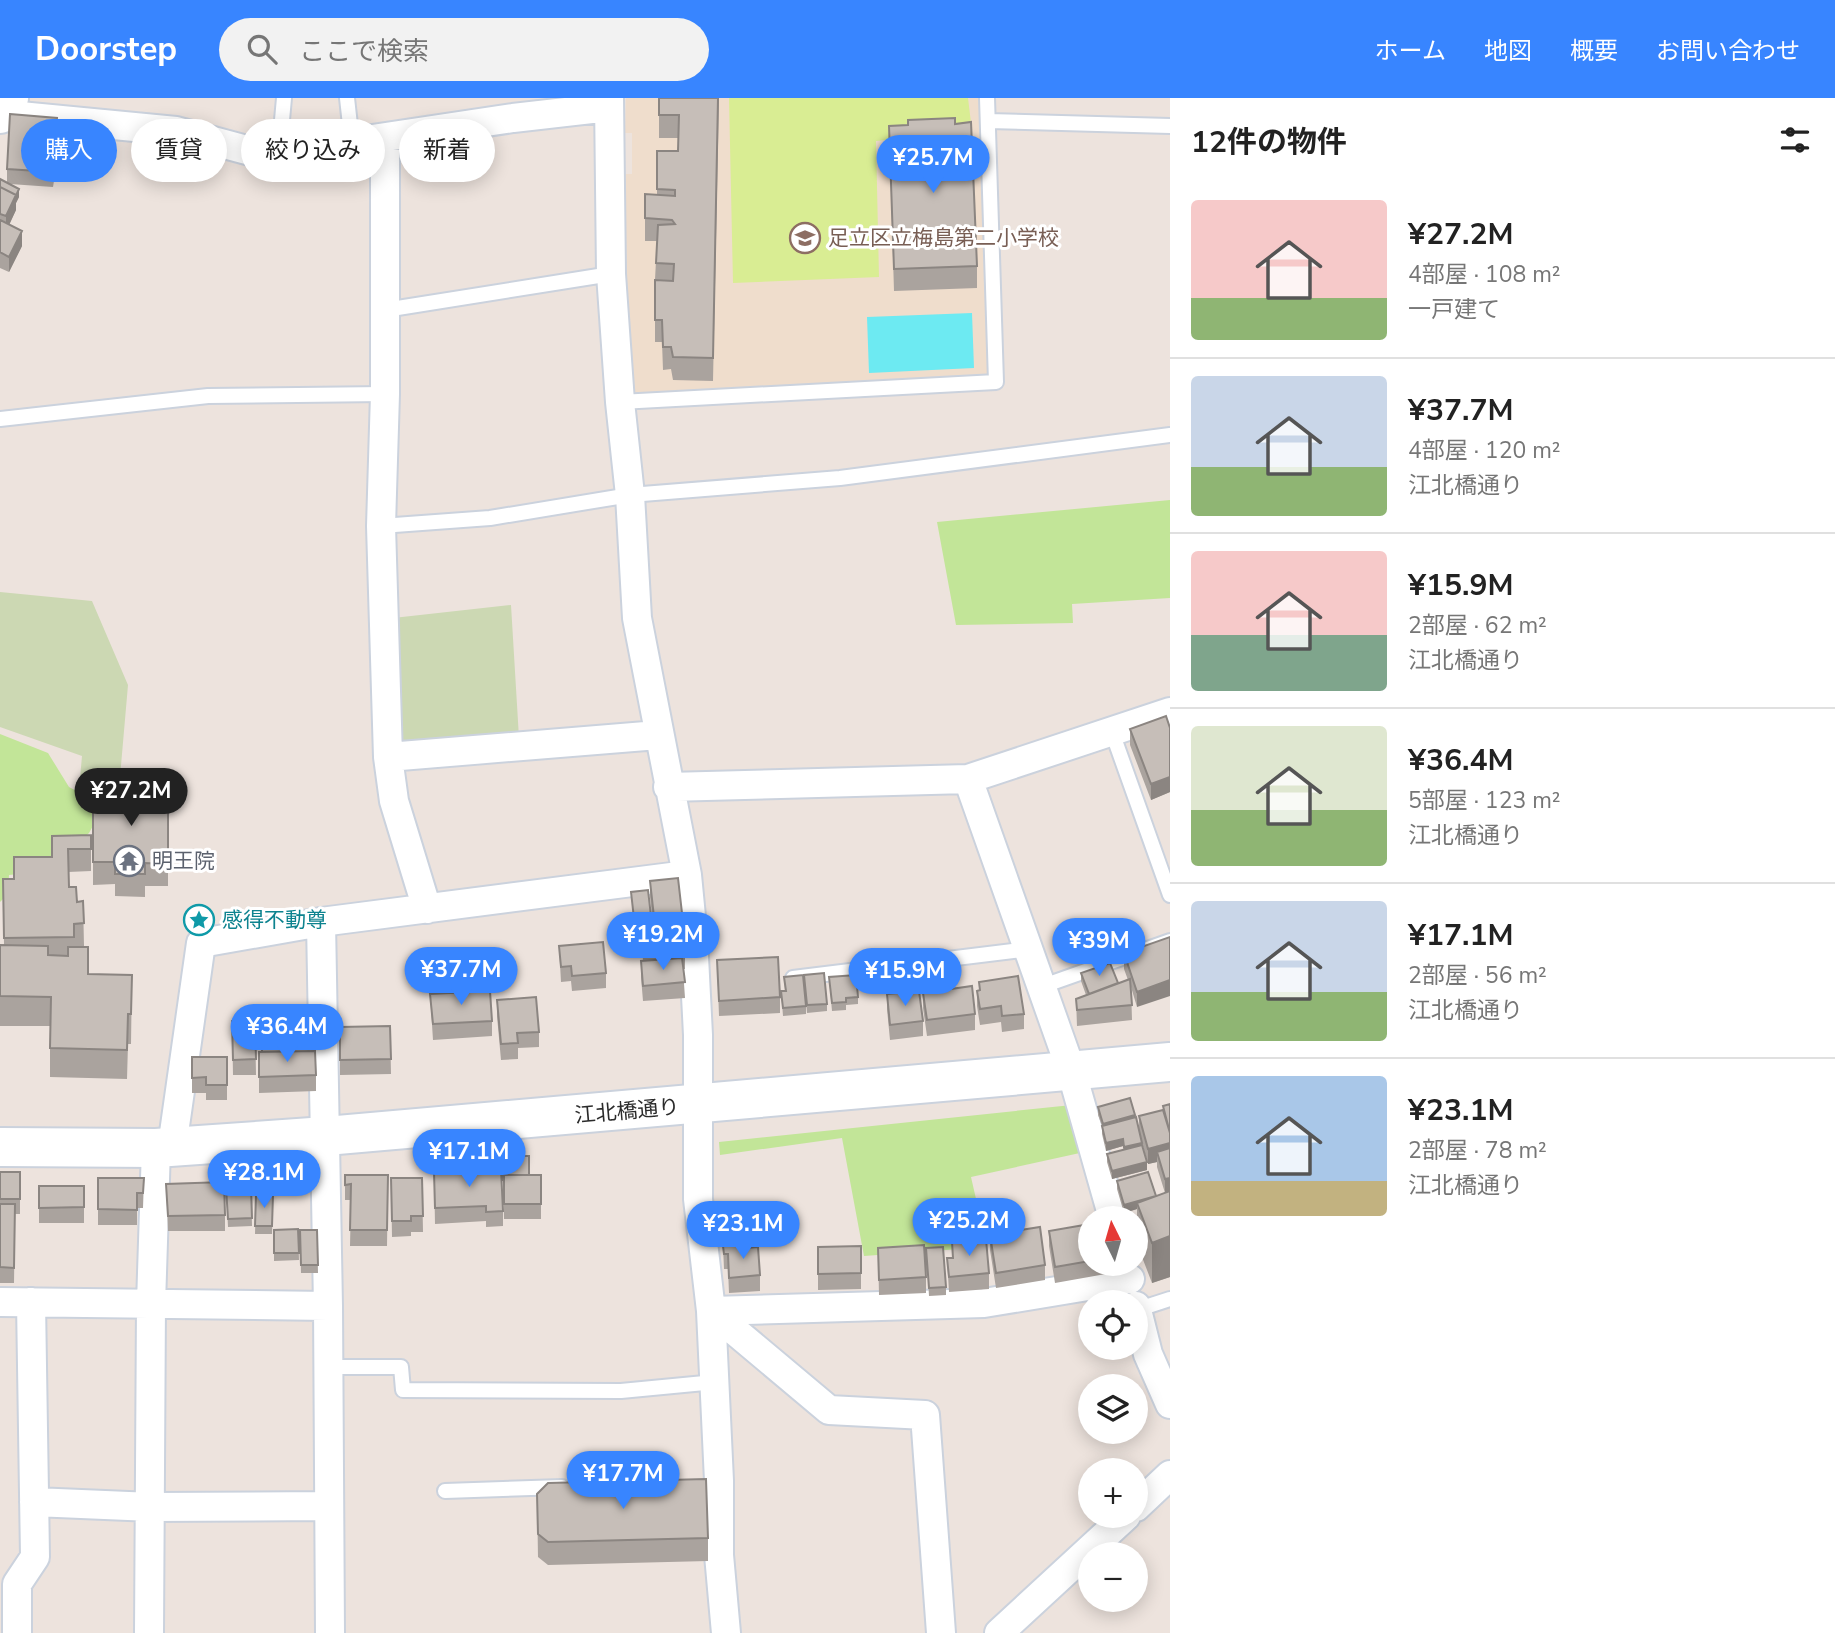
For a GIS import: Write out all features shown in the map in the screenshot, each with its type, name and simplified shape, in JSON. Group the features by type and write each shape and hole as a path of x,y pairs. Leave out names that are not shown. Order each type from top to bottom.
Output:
{"main road":[{"path":"0,113 9,98"},
{"name":"江北橋通り","path":"0,1147 164,1147 326,1136 1170,1062"}],"street":[{"path":"385,138 513,113 609,103 611,274 630,495 637,618 687,875 694,937 698,1035 698,1199 711,1311 715,1382 712,1481 726,1633"},
{"path":"0,113 176,131 241,148"},
{"path":"384,182 385,394 381,526 388,757 394,801 426,909"},
{"path":"668,787 968,779 1170,712"},
{"path":"388,757 658,734"},
{"path":"968,779 1071,1070 1110,1206"},
{"path":"149,1633 152,1507 151,1304 164,1147 201,943 321,922 687,875"},
{"path":"321,922 326,1136 330,1633"},
{"path":"711,1311 984,1303 1078,1296"},
{"path":"0,1302 328,1306"},
{"path":"17,1633 17,1584 36,1557 31,1302"},
{"path":"711,1311 829,1410 925,1415 941,1633"},
{"path":"1148,1354 1170,1404"},
{"path":"1148,1496 1170,1475"},
{"path":"34,1502 152,1507 328,1506"},
{"path":"999,1633 1113,1528"}],"lane":[{"path":"282,119 284,98"},
{"path":"347,98 349,119"},
{"path":"620,402 996,382 987,98"},
{"path":"988,121 1170,125"},
{"path":"385,310 611,274"},
{"path":"0,419 208,396 385,394"},
{"path":"381,526 489,517 630,495 840,478 1170,435"},
{"path":"1112,732 1170,895"},
{"path":"1043,986 1170,942"},
{"path":"793,978 1029,949"},
{"path":"1148,1295 1170,1299"},
{"path":"328,1367 401,1367 403,1390 621,1391 715,1382"},
{"path":"445,1491 582,1486"}],"shaded area":[{"name":"足立区立梅島第二小学校","path":"626,98 980,98 989,377 635,394 627,302 625,174 632,174 632,133 625,133"}],"green space":[{"path":"729,98 968,98 972,131 876,141 879,277 733,283"},
{"path":"1170,500 1170,598 1072,604 1073,623 956,625 937,522"},
{"path":"0,592 92,601 128,685 118,800 79,790 82,756 0,727"},
{"path":"511,605 519,738 399,746 393,618"},
{"path":"0,734 48,753 69,787 92,799 99,815 89,833 74,847 28,873 9,875 8,894 0,902"},
{"path":"1072,1105 1089,1151 971,1177 987,1247 864,1256 842,1138 720,1155 719,1142"}],"water":[{"path":"972,313 974,368 869,373 867,317"}],"building":[{"path":"659,98 718,98 713,358 673,357 671,347 663,347 662,320 655,320 655,280 673,281 674,264 656,263 658,225 675,224 672,220 645,218 645,194 675,196 675,190 657,189 657,151 678,151 679,115 659,115"},
{"path":"10,114 57,118 21,119 21,170 7,169"},
{"path":"955,118 955,124 971,122 977,266 894,269 889,126 908,125 908,120"},
{"path":"0,179 19,189 14,200 16,195 0,187"},
{"path":"0,187 16,195 6,216 0,214"},
{"path":"0,220 22,231 9,257 0,252"},
{"path":"1166,716 1170,728 1170,777 1151,784 1130,729"},
{"path":"111,782 151,783 151,800 168,799 168,864 145,863 145,874 115,874 115,862 93,862 93,799 111,798"},
{"path":"91,835 91,849 68,849 69,887 76,887 77,902 83,901 84,923 74,924 74,937 4,938 3,879 14,879 14,857 52,857 52,836"},
{"path":"678,878 683,922 655,926 650,881"},
{"path":"648,890 652,925 647,925 648,934 636,936 631,892"},
{"path":"683,931 685,953 644,957 642,935"},
{"path":"1170,937 1170,980 1137,992 1124,953"},
{"path":"603,942 606,973 572,976 571,966 561,967 559,946"},
{"path":"0,945 48,946 48,955 68,956 68,947 88,947 88,974 132,975 127,1050 50,1048 51,997 0,996"},
{"path":"778,957 780,997 719,1001 717,960"},
{"path":"682,958 685,982 643,986 641,961"},
{"path":"1110,963 1118,983 1089,994 1081,973"},
{"path":"824,973 827,1004 807,1005 804,975"},
{"path":"803,975 806,1006 783,1008 781,991 786,991 784,977"},
{"path":"856,975 858,997 846,998 846,1002 832,1003 829,977"},
{"path":"1018,976 1024,1014 1002,1016 1001,1006 980,1009 977,991 980,990 979,982"},
{"path":"1130,979 1132,1005 1077,1010 1076,999"},
{"path":"972,986 975,1014 927,1020 923,993"},
{"path":"490,991 492,1021 433,1024 430,994"},
{"path":"919,991 923,1021 890,1025 887,994"},
{"path":"536,997 539,1032 517,1033 518,1043 501,1044 497,1000"},
{"path":"232,1021 255,1021 256,1059 233,1060"},
{"path":"390,1026 391,1059 340,1060 340,1027"},
{"path":"281,1031 282,1052 262,1052 261,1032"},
{"path":"315,1051 316,1075 259,1077 259,1052"},
{"path":"192,1057 227,1057 227,1085 206,1085 206,1077 192,1078"},
{"path":"1130,1098 1135,1115 1103,1124 1098,1107"},
{"path":"1170,1104 1170,1133 1163,1106"},
{"path":"1163,1110 1170,1143 1148,1149 1139,1116"},
{"path":"1136,1117 1142,1143 1124,1147 1123,1139 1106,1143 1102,1126"},
{"path":"1142,1145 1147,1162 1112,1171 1107,1154"},
{"path":"1170,1148 1170,1178 1165,1179 1157,1152"},
{"path":"503,1156 529,1156 529,1175 504,1175 503,1180"},
{"path":"501,1169 503,1211 486,1212 486,1206 435,1208 434,1172"},
{"path":"0,1172 20,1172 20,1199 0,1199"},
{"path":"1148,1172 1156,1196 1124,1205 1117,1181"},
{"path":"345,1175 388,1175 387,1230 350,1230 351,1184 345,1185"},
{"path":"504,1175 541,1175 541,1204 504,1204"},
{"path":"98,1178 144,1178 143,1193 137,1193 137,1210 98,1209"},
{"path":"391,1178 422,1178 423,1216 411,1216 411,1221 392,1221"},
{"path":"224,1182 225,1215 168,1216 166,1184"},
{"path":"39,1186 84,1186 84,1207 39,1208"},
{"path":"251,1186 252,1218 228,1219 226,1187"},
{"path":"1170,1191 1170,1236 1152,1243 1148,1232 1148,1206 1138,1206 1137,1203"},
{"path":"256,1195 273,1195 272,1226 255,1226"},
{"path":"0,1204 15,1204 14,1268 0,1267"},
{"path":"1078,1226 1078,1263 1055,1267 1049,1231"},
{"path":"1040,1227 1045,1265 996,1273 990,1235"},
{"path":"298,1229 299,1253 274,1253 274,1230"},
{"path":"300,1230 317,1230 318,1265 301,1265"},
{"path":"986,1239 989,1273 949,1277 947,1258 953,1258 952,1242"},
{"path":"747,1244 747,1248 758,1247 760,1275 729,1278 728,1254 724,1254 723,1246"},
{"path":"924,1245 926,1277 879,1280 878,1248"},
{"path":"861,1246 861,1273 818,1274 818,1247"},
{"path":"943,1247 946,1287 929,1288 926,1248"},
{"path":"706,1479 708,1538 548,1542 538,1534 537,1494 548,1483"}],"place":[{"name":"足立区立梅島第二小学校","path":"805,238"},
{"name":"明王院","path":"129,861"},
{"name":"感得不動尊","path":"199,920"}]}
